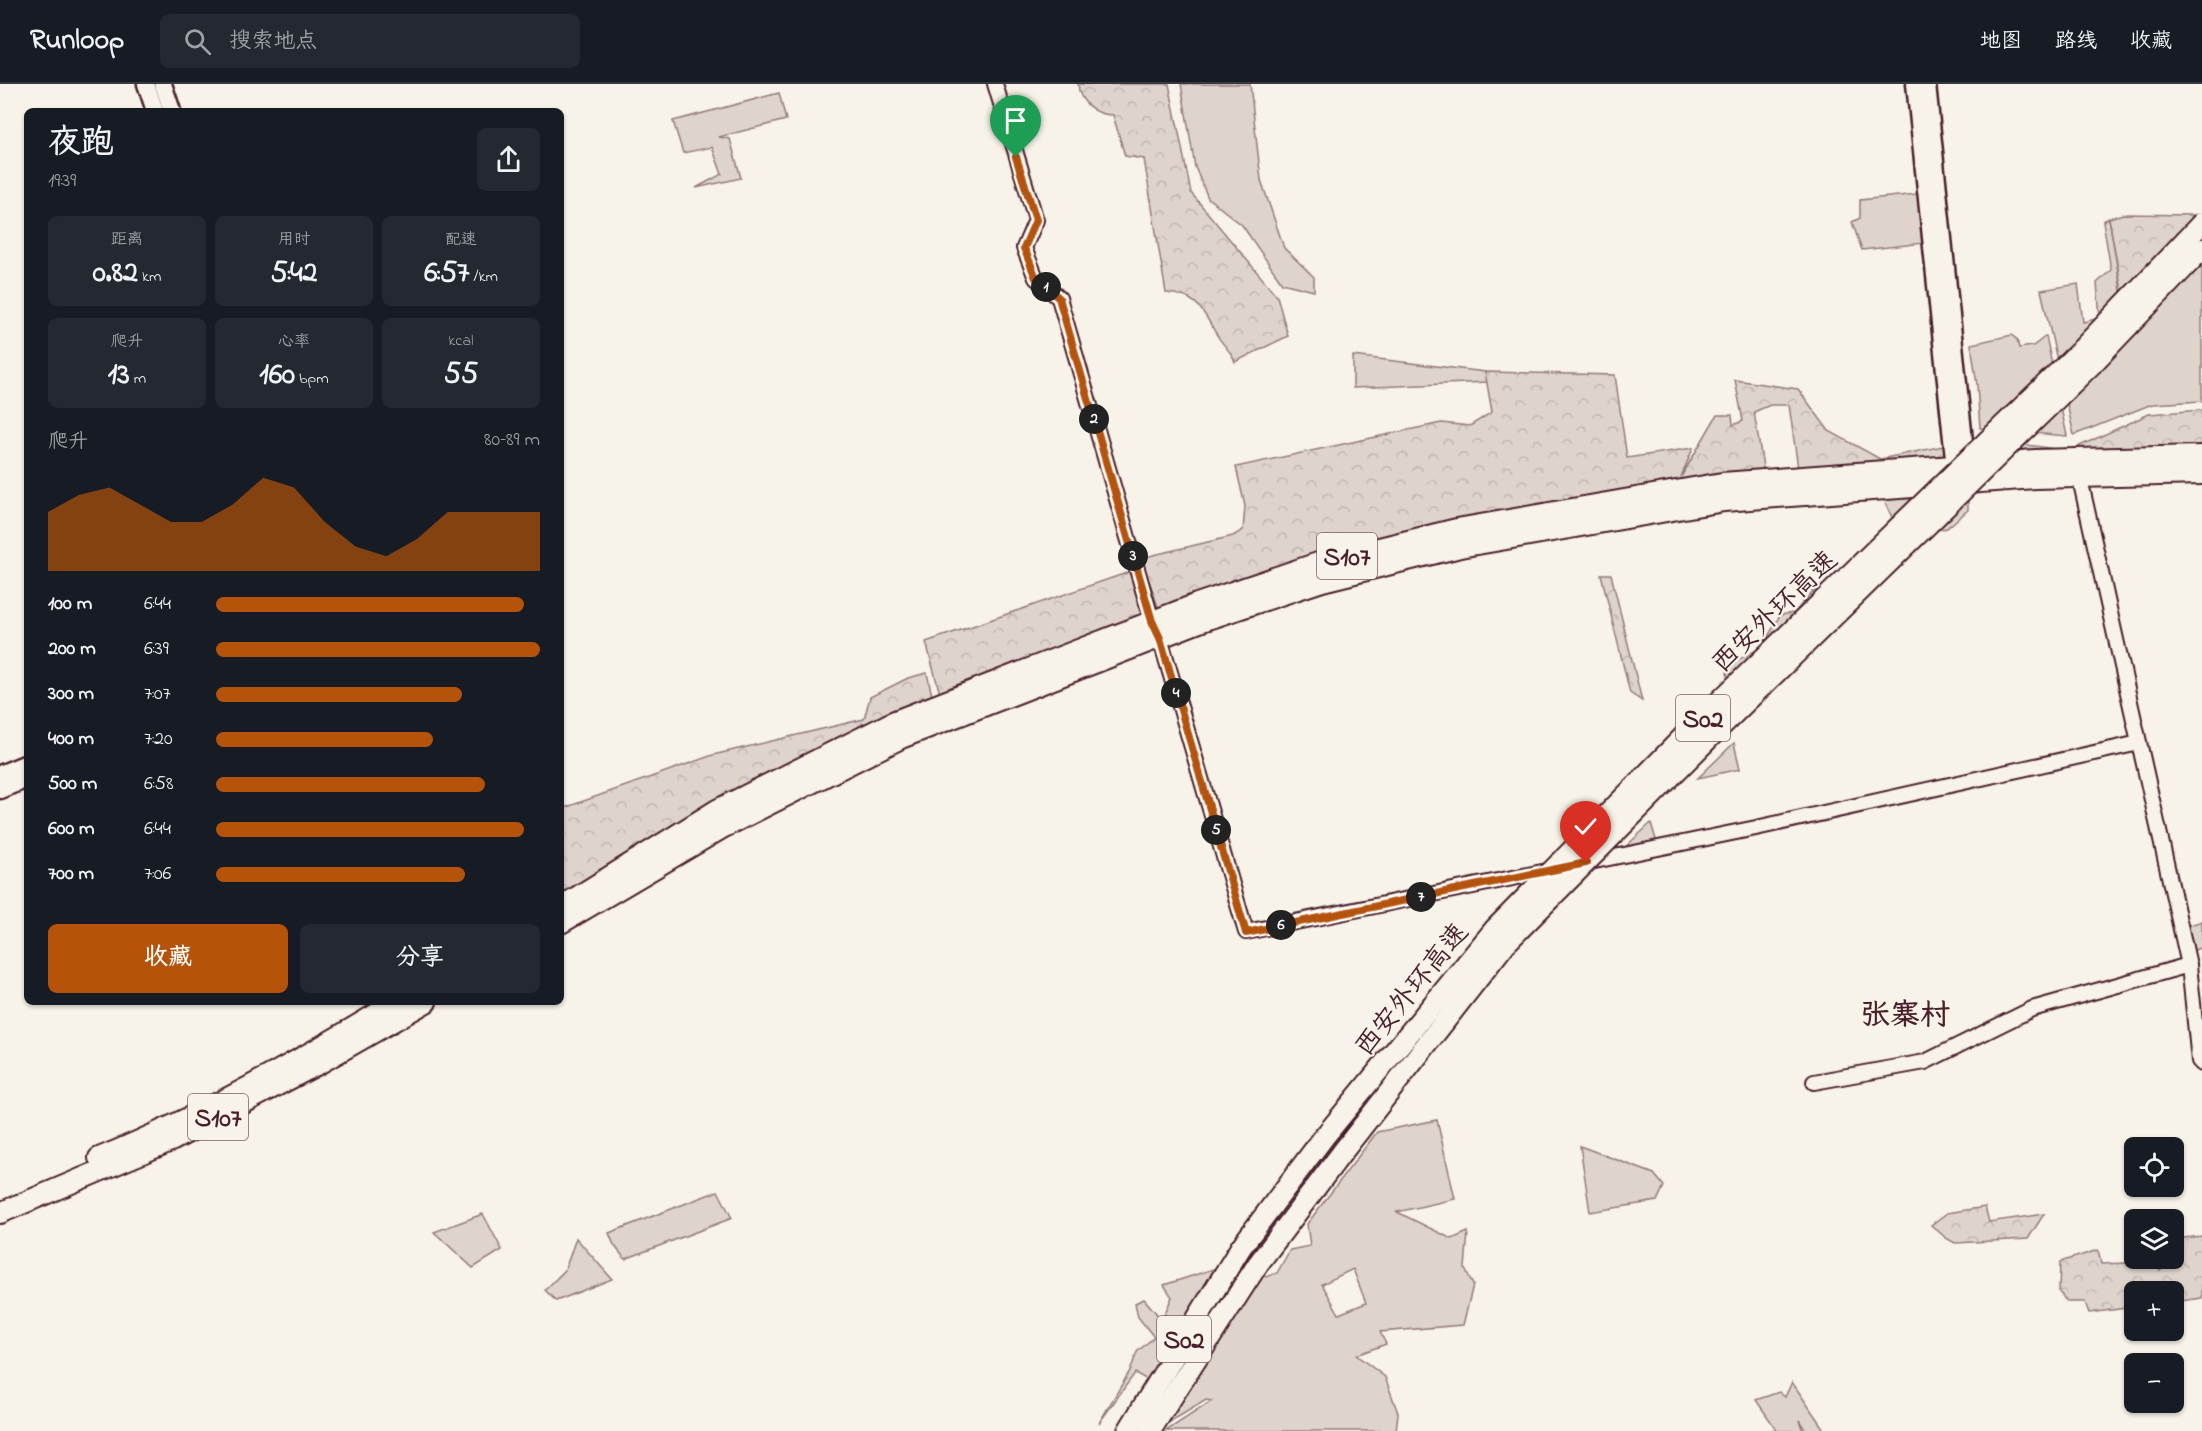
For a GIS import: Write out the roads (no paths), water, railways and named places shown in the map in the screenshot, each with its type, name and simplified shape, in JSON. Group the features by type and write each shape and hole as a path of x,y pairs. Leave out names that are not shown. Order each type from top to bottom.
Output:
{"highway":[{"name":"西安外环高速","path":"1128,1431 1241,1247 1324,1137 1494,930 1696,724 2080,351 2202,223"},
{"name":"西安外环高速","path":"1150,1431 1258,1264 1505,944 1711,736 2092,364 2202,249"},
{"name":"S107","path":"564,905 717,810 895,720 1156,629 1322,581 1460,547 1724,501 1961,474 2078,468 2202,456"},
{"name":"S107","path":"2078,468 2202,474"},
{"name":"S107","path":"564,921 724,827 901,738 1156,629"},
{"name":"S107","path":"0,1199 104,1156 184,1119 287,1065 389,1005"},
{"name":"S107","path":"0,1213 172,1140 318,1064 421,1005"}],"main road":[{"path":"146,84 153,108"},
{"path":"163,84 171,108"},
{"path":"1915,84 1961,474"},
{"path":"1927,84 1961,474"},
{"path":"0,774 24,765"},
{"path":"0,790 24,780"}],"street":[{"path":"995,84 1036,220 1024,248 1036,278 1059,298 1246,933 1756,828 2139,743"},
{"path":"2078,468 2189,965 2199,1061 2202,1064"},
{"path":"1814,1082 1924,1062 2032,1009 2189,965"}],"district":[{"name":"张寨村","path":"1905,1014"}]}
